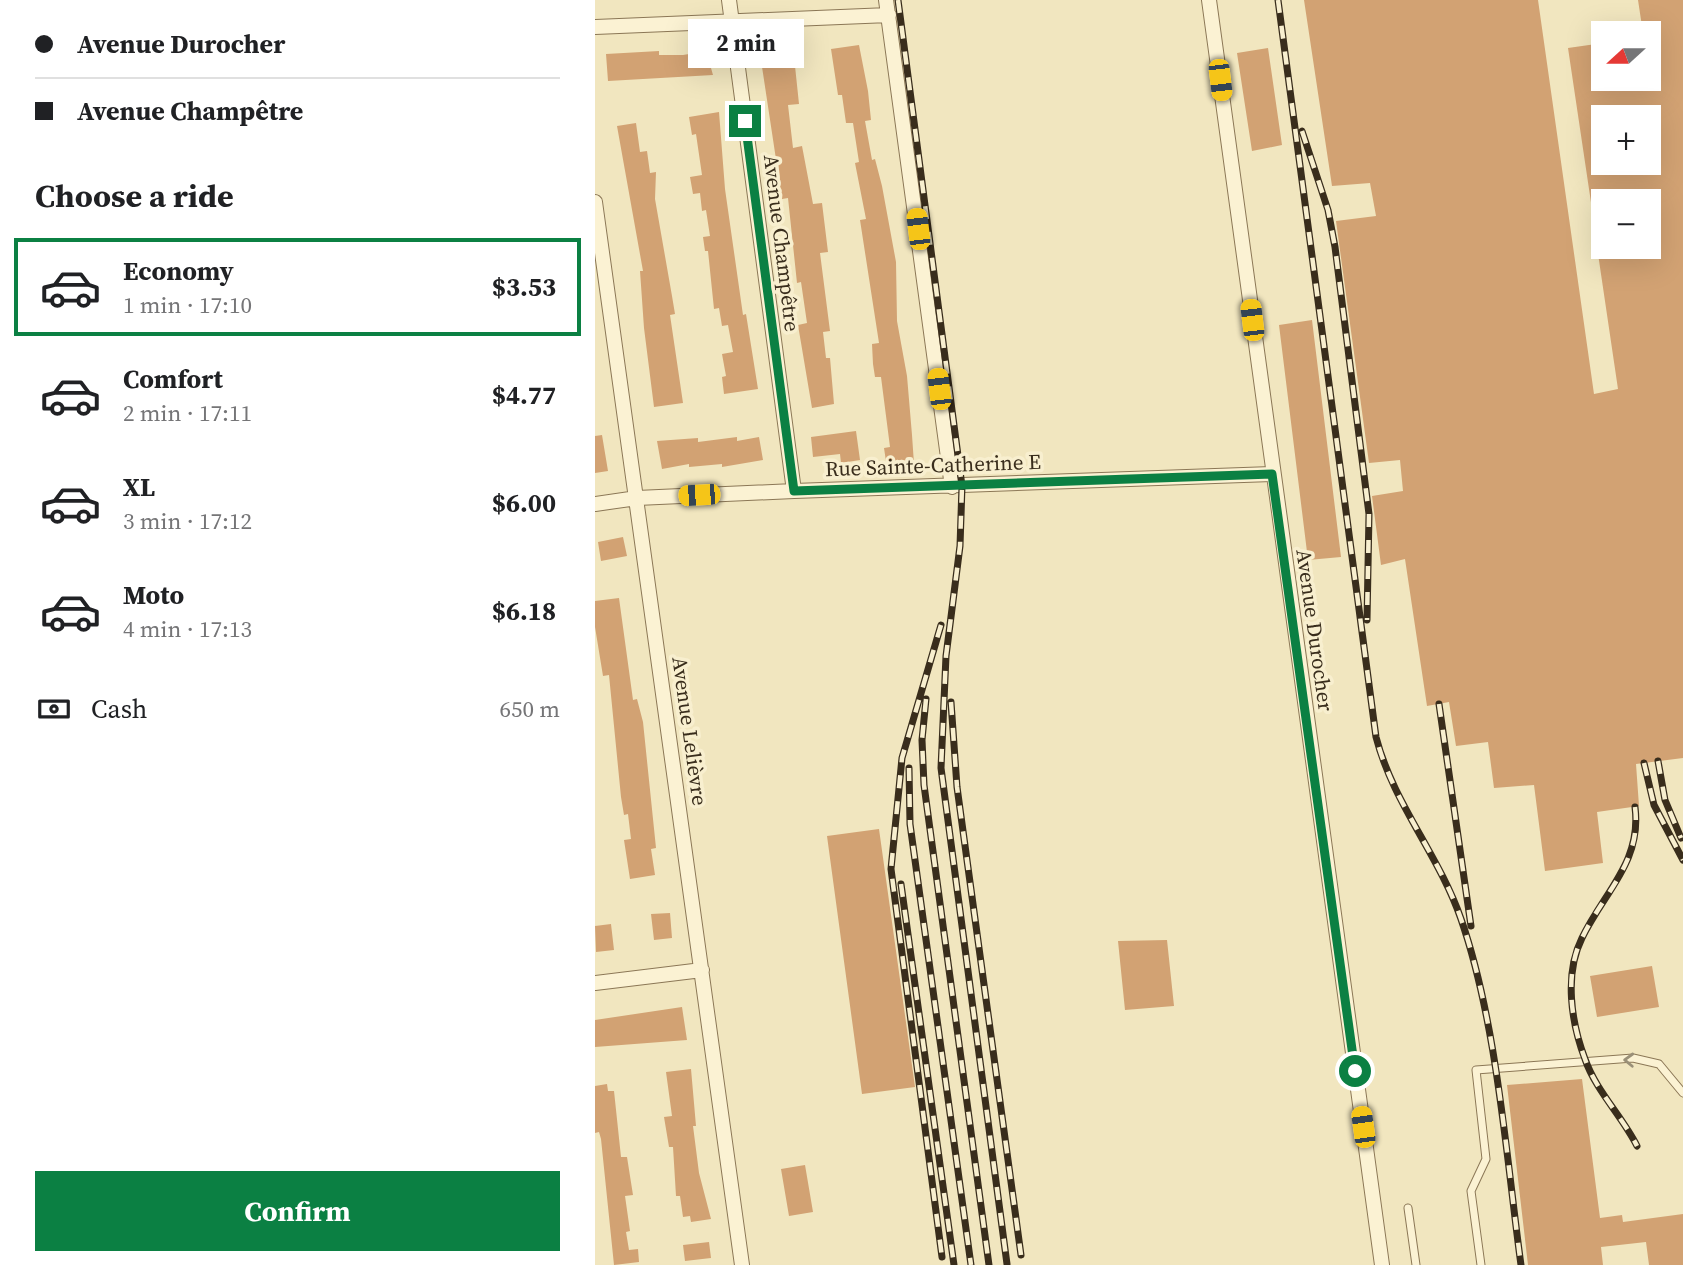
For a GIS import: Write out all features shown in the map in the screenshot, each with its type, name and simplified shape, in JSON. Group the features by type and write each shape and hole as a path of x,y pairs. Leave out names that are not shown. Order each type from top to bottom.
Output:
{"street":[{"name":"Avenue Champêtre","path":"729,0 794,491"},
{"path":"886,0 952,487"},
{"name":"Avenue Durocher","path":"1209,0 1382,1265"},
{"path":"595,27 889,15"},
{"name":"Avenue Lelièvre","path":"595,202 742,1265"},
{"name":"Rue Sainte-Catherine E","path":"595,503 637,498 794,491 1272,474"},
{"path":"595,984 702,970"}],"lane":[{"path":"1481,1265 1471,1191 1486,1160 1476,1070 1633,1058 1659,1064 1683,1093"},
{"path":"1408,1208 1416,1265"}],"building":[{"path":"1304,0 1538,0 1594,394 1618,389 1599,259 1661,259 1661,189 1591,189 1591,202 1568,48 1591,45 1591,91 1661,91 1661,21 1641,21 1638,0 1683,0 1683,758 1636,764 1639,806 1597,812 1603,863 1545,871 1534,785 1494,788 1488,742 1456,746 1449,702 1427,706 1405,559 1381,565 1372,496 1403,491 1400,460 1369,463 1336,221 1376,216 1370,183 1332,186"},
{"path":"803,44 804,65 795,66 799,104 788,105 793,148 802,146 813,204 822,203 828,252 820,253 830,331 823,332 826,358 830,358 834,404 812,408 798,325 807,323 801,282 797,283 788,198 782,199 759,47"},
{"path":"859,45 871,120 865,121 872,160 875,159 882,186 896,262 897,321 907,376 914,464 887,468 884,448 890,447 881,377 875,377 873,364 872,344 879,343 860,220 866,219 855,163 859,162 853,123 846,123 842,95 838,95 831,49"},
{"path":"1268,48 1282,145 1252,151 1237,53"},
{"path":"713,50 716,67 711,68 713,75 608,81 606,54 659,51 659,55 683,55"},
{"path":"719,112 725,189 743,315 746,314 758,389 724,394 722,377 726,376 722,354 733,352 728,325 722,326 719,308 714,309 708,251 705,251 703,237 710,236 706,210 702,211 700,193 693,194 690,177 702,175 696,134 692,135 689,117"},
{"path":"636,123 640,152 647,151 650,173 656,172 655,199 675,314 670,315 683,403 654,407 644,328 640,271 643,271 617,126"},
{"path":"1312,320 1341,557 1308,560 1279,325"},
{"path":"856,431 860,460 841,463 840,454 813,457 811,437"},
{"path":"602,435 608,471 595,473 595,436"},
{"path":"737,437 737,441 759,437 763,460 722,467 722,464 689,467 689,464 662,469 657,441 698,438 698,442"},
{"path":"623,537 627,556 601,561 598,542"},
{"path":"619,598 633,700 637,699 643,722 656,848 651,849 655,875 630,879 624,840 631,839 628,814 624,815 621,797 609,675 603,676 595,627 595,601"},
{"path":"879,829 915,1087 862,1094 827,836"},
{"path":"670,913 672,938 654,940 651,914"},
{"path":"611,924 614,950 596,952 595,926"},
{"path":"1167,940 1174,1006 1125,1010 1118,941"},
{"path":"1652,966 1659,1007 1597,1017 1590,976"},
{"path":"682,1007 687,1040 595,1047 595,1020"},
{"path":"691,1069 696,1126 693,1126 699,1173 711,1219 691,1222 690,1216 683,1217 680,1196 676,1196 673,1147 669,1147 664,1117 672,1116 666,1072"},
{"path":"1582,1079 1600,1218 1622,1215 1623,1222 1683,1214 1683,1265 1649,1265 1646,1242 1601,1247 1603,1265 1528,1265 1507,1085"},
{"path":"607,1084 608,1091 614,1091 621,1157 627,1157 633,1195 625,1196 630,1231 626,1232 629,1250 638,1249 639,1262 614,1265 601,1139 599,1132 595,1133 595,1086"},
{"path":"805,1165 813,1212 789,1216 781,1169"},
{"path":"709,1242 711,1258 685,1261 683,1245"}],"railway":[{"path":"898,0 962,486 960,546 946,656 941,768 1007,1264"},
{"path":"1278,0 1376,737 1393,784 1452,896 1473,959 1492,1045 1521,1265"},
{"path":"1302,131 1328,210 1335,247 1369,514 1367,620"},
{"path":"941,625 902,758 891,869 942,1257"},
{"path":"926,699 922,740 924,785 989,1265"},
{"path":"951,702 957,787 1021,1255"},
{"path":"1439,704 1471,926"},
{"path":"1658,761 1665,800 1681,838"},
{"path":"1644,763 1654,805 1683,860"},
{"path":"909,768 910,824 971,1265"},
{"path":"1635,807 1636,827 1627,860 1576,952 1571,998 1576,1030 1590,1071 1637,1146"},
{"path":"901,884 954,1265"}],"route":[{"path":"745,121 794,491 1272,474 1355,1071"}]}
